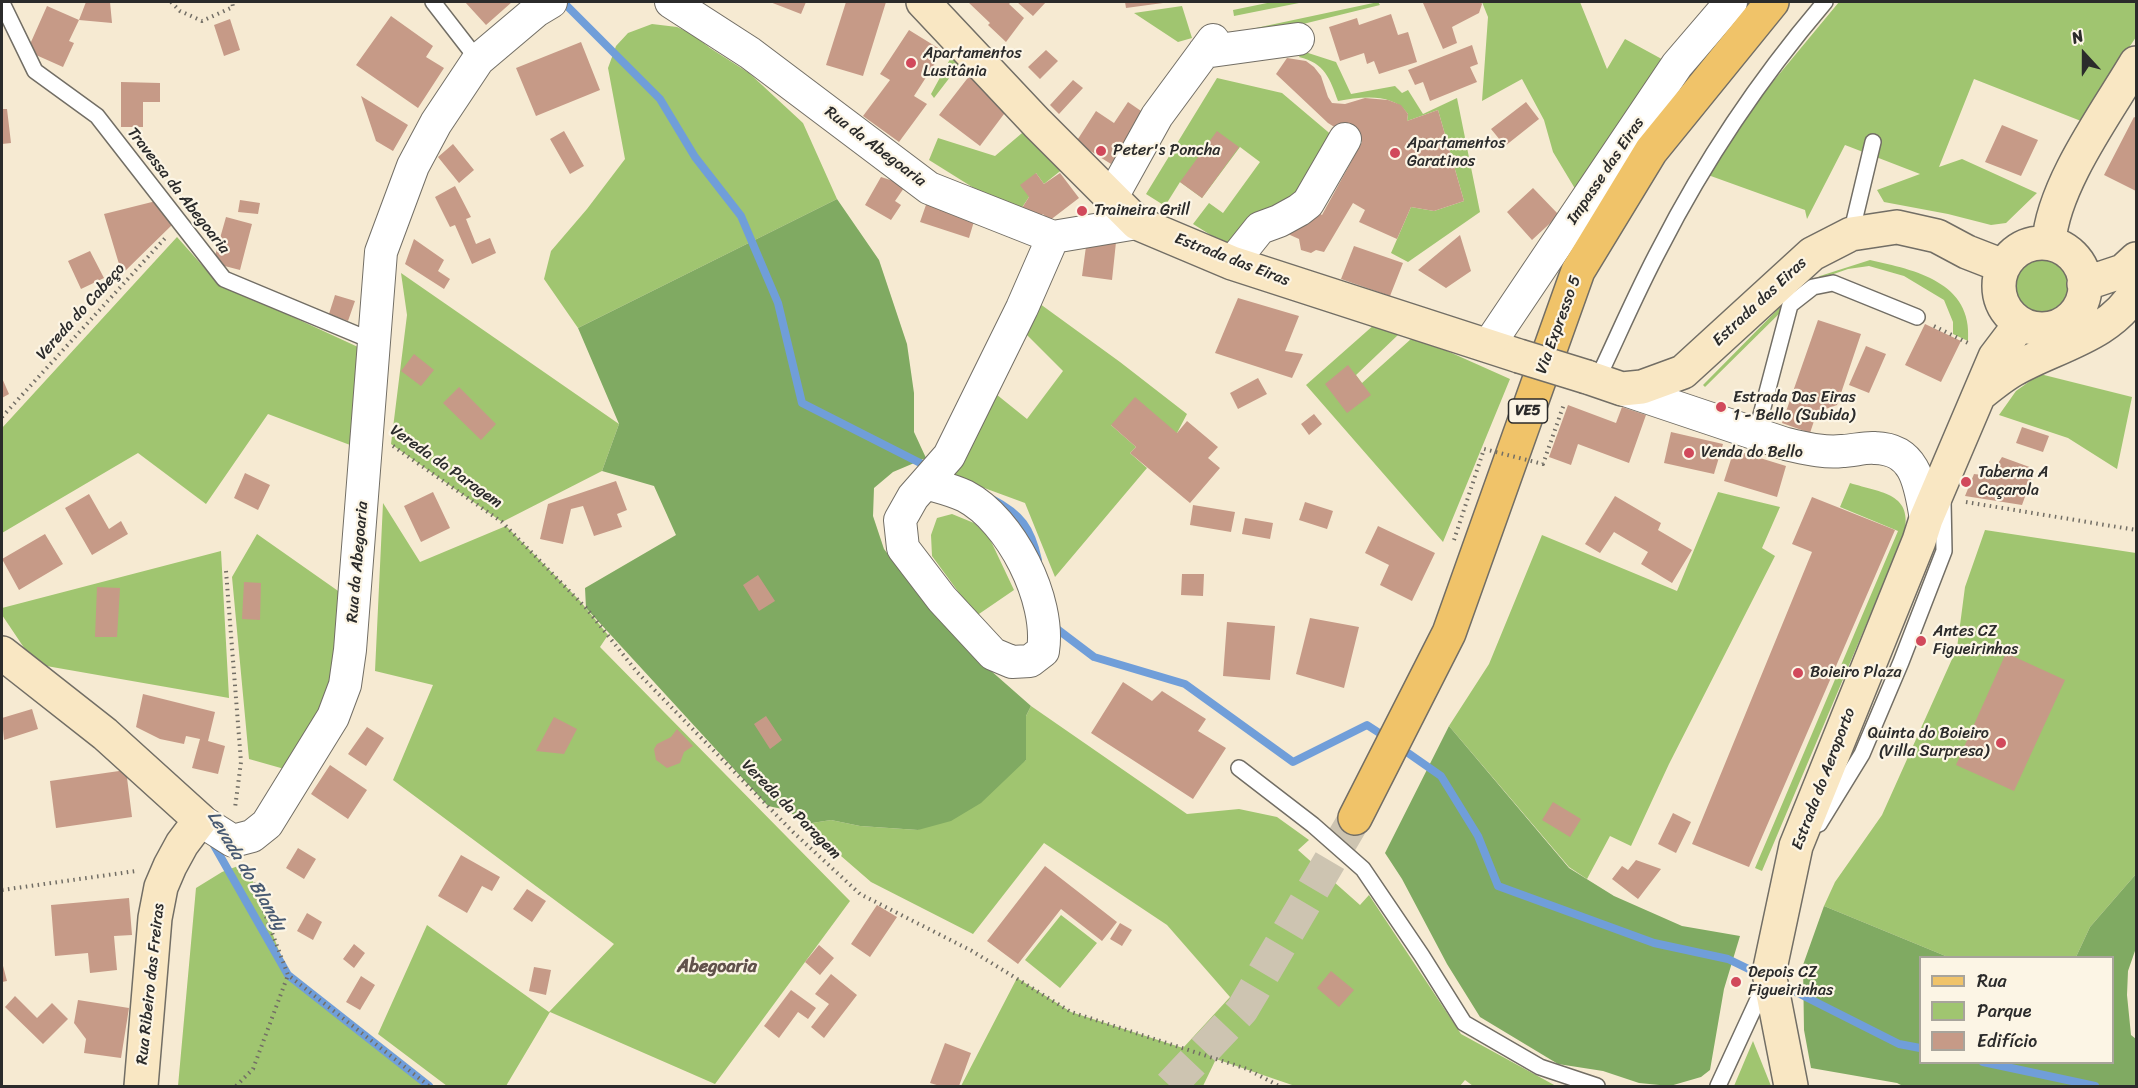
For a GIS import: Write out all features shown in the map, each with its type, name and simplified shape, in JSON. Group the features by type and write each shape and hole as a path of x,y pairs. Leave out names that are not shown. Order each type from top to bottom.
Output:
{"main road":[{"name":"Via Expresso 5","path":"1354,818 1449,633 1578,271 1651,151 1772,2"}],"street":[{"name":"Rua da Abegoaria","path":"233,841 252,836 267,824 333,717 345,685 369,428 381,252 413,166 436,123 478,60 536,11 551,2"},
{"name":"Rua da Abegoaria","path":"671,2 750,53 929,188 1053,237"},
{"name":"Estrada das Eiras","path":"922,2 1037,123 1137,223 1232,263 1756,434 1813,450 1840,452 1873,447 1892,450 1903,455 1920,483 1926,519"},
{"name":"Impasse das Eiras","path":"1488,346 1677,65 1731,2"},
{"path":"1112,196 1157,116 1208,46 1298,39"},
{"path":"2049,242 2050,229 2070,174 2136,63"},
{"path":"1232,263 1260,228 1289,216 1308,202 1345,139"},
{"path":"926,483 966,497 985,511 1003,530 1024,562 1043,616 1045,637 1043,651 1030,661 1012,662 993,654 942,599 903,548 900,520 913,497 949,456 1022,308 1053,237 1137,223"},
{"name":"Estrada das Eiras","path":"1602,382 1642,387 1683,372 1812,254 1851,234 1897,227 1937,236 1967,252 2003,266"},
{"path":"2049,242 2064,248 2074,259 2086,292 2082,306 2073,317 2062,325 2048,330 2034,330 2020,324 2010,315 2002,303 1998,288 2003,266 2010,255 2030,244 2049,242"},
{"path":"1979,395 2014,369 2082,337 2114,318 2130,303 2136,272 2123,271 2084,284"},
{"name":"Estrada do Aeroporto","path":"1791,1086 1769,973 1796,846 1915,552 1926,519 1951,496 1979,395 1995,357 2020,324"},
{"path":"2,653 105,734 200,820 233,841"},
{"name":"Rua Ribeiro das Freiras","path":"141,1086 155,918 161,887 182,844 200,820"}],"lane":[{"path":"433,2 478,60"},
{"path":"1602,382 1659,249 1694,185 1747,103 1825,2"},
{"name":"Travessa da Abegoaria","path":"2,3 35,71 98,116 179,224 224,279 375,342"},
{"path":"1851,234 1873,142"},
{"path":"1756,434 1790,305 1813,286 1833,283 1917,317"},
{"path":"1784,903 1809,842 1862,754 1901,662 1944,551 1943,498 1951,496"},
{"path":"1239,768 1313,825 1362,869 1422,956 1464,1023 1540,1067 1597,1086"},
{"path":"1718,1086 1769,973"}],"path":[{"path":"171,2 180,11 202,21 232,7 232,2"},
{"name":"Vereda do Cabeço","path":"2,417 179,224"},
{"path":"1917,317 1976,347"},
{"path":"1455,540 1484,448 1543,464 1564,404"},
{"name":"Vereda da Paragem","path":"369,428 502,522 586,608 637,672 793,832 860,894 972,951 1071,1012 1247,1069 1279,1086"},
{"path":"1951,496 2136,530"},
{"path":"226,571 241,762 233,841 246,863 288,975 429,1086"},
{"path":"2,890 170,866"},
{"path":"236,1086 253,1069 288,975"}],"green space":[{"path":"1272,2 1304,2 1234,16 1233,10"},
{"path":"1378,2 1380,5 1218,45 1223,35"},
{"path":"1482,2 1580,2 1607,69 1625,39 1669,63 1577,192 1553,152 1544,120 1522,79 1482,101 1488,17"},
{"path":"1839,2 2136,2 2136,37 2081,121 1974,79 1939,167 1962,159 2037,193 2006,223 1991,225 1884,202 1877,190 1920,174 1845,145 1807,219 1805,210 1708,175 1752,107"},
{"path":"1182,6 1192,38 1178,42 1134,13"},
{"path":"652,24 677,27 692,34 749,73 803,123 837,199 578,328 544,279 551,251 625,159 608,68 616,46 628,33"},
{"path":"939,26 967,55 934,98 931,94 955,50 934,38"},
{"path":"1302,51 1336,62 1351,94 1395,86 1402,93 1408,90 1423,114 1457,98 1480,212 1408,262 1391,253 1411,207 1434,211 1464,201 1438,110 1407,121 1408,114 1401,107 1385,99 1356,98 1338,101 1321,68 1299,57"},
{"path":"1217,78 1282,93 1334,137 1302,194 1238,252 1193,224 1209,203 1223,213 1260,162 1240,147 1202,198 1180,182 1165,206 1146,194"},
{"path":"1028,128 1069,164 1044,184 1036,173 1029,197 1017,215 929,160 938,138 995,156"},
{"path":"837,199 879,260 907,344 914,393 914,432 926,458 893,472 874,488 873,516 884,549 937,618 981,662 1031,706 1026,716 1026,760 981,803 951,821 918,830 860,826 831,820 806,824 787,810 768,806 586,608 585,588 676,535 654,486 602,471 619,424 578,328"},
{"path":"177,237 217,282 371,353 358,448 268,414 206,504 138,453 2,533 2,428"},
{"path":"2040,255 2057,260 2065,268 2070,285 2065,302 2057,310 2040,315 2023,310 2015,302 2010,285 2015,268 2023,260"},
{"path":"1870,260 1922,274 1951,292 1961,305 1967,321 1968,341 1953,334 1953,322 1944,300 1904,276 1869,266 1848,269 1822,278 1792,301 1705,387 1703,385 1789,298 1820,276"},
{"path":"401,273 619,424 602,471 502,522 391,444 407,315"},
{"path":"1036,301 1187,414 1177,433 1111,425 1136,447 1130,453 1147,468 1055,577 1025,503 968,482 951,473 986,386 1027,419 1063,371 1026,334"},
{"path":"1375,324 1399,334 1356,375 1362,383 1411,339 1445,350 1510,379 1443,542 1306,385"},
{"path":"2040,374 2132,397 2117,469 2068,438 1999,415 2016,391"},
{"path":"1850,483 1884,493 1900,503 1906,521 1904,535 1762,871 1755,868 1898,531 1840,507"},
{"path":"1718,492 1780,507 1762,548 1775,556 1669,764 1631,846 1610,836 1587,879 1569,867 1449,726 1489,664 1542,535 1677,591"},
{"path":"383,503 420,562 506,526 580,601 608,635 600,647 850,901 715,1084 550,1012 506,1086 447,1086 378,1034 427,925 549,1012 614,944 393,780 433,685 375,671"},
{"path":"952,514 974,523 989,537 1014,590 976,616 932,556 931,535 937,518"},
{"path":"1985,530 2136,553 2136,874 2090,927 2076,956 1946,956 1824,906 1835,882 1882,815 1957,648 1965,587"},
{"path":"257,534 341,593 337,644 325,703 295,772 249,759 232,577"},
{"path":"221,551 229,698 35,664 2,615 2,608"},
{"path":"1031,706 1187,814 1239,809 1277,817 1309,840 1298,850 1360,905 1369,895 1461,1034 1556,1086 1473,1086 1465,1080 1460,1086 1295,1086 1216,1059 1203,1086 961,1086 1017,978 1071,1012 1183,1048 1230,997 1167,925 1044,843 973,934 871,882 788,810 806,824 831,820 860,826 918,830 1026,760 1026,716"},
{"path":"1449,726 1569,868 1614,896 1682,926 1740,936 1724,989 1710,1070 1701,1077 1670,1086 1639,1083 1603,1071 1558,1064 1480,1017 1447,964 1402,879 1385,853"},
{"path":"246,863 288,975 429,1086 178,1086 196,888 222,872"},
{"path":"2136,874 2136,948 2128,971 2127,995 2131,1035 2136,1039 2136,1086 1903,1086 1811,1068 1804,1030 1803,965 1824,906 1946,956 1919,956 1919,1064 2114,1064 2114,956 2076,956 2090,927"},
{"path":"1061,915 1097,943 1060,988 1025,960"},
{"path":"1753,1041 1771,1086 1734,1086"}],"building":[{"path":"86,2 110,2 112,23 79,20"},
{"path":"465,2 512,2 486,25"},
{"path":"770,2 806,2 801,14"},
{"path":"846,2 886,2 863,76 826,65"},
{"path":"968,2 1011,2 1009,4 1024,18 1006,42"},
{"path":"1017,2 1046,2 1033,16"},
{"path":"1125,2 1163,2 1163,3 1126,8"},
{"path":"1481,2 1482,4 1479,13 1452,27 1457,43 1443,49 1423,3"},
{"path":"47,6 79,20 69,41 74,43 63,67 27,51"},
{"path":"1391,14 1398,35 1408,32 1417,62 1379,74 1374,61 1367,64 1364,53 1340,61 1329,27 1357,18 1359,25"},
{"path":"391,16 433,46 426,57 444,68 418,108 356,65"},
{"path":"230,19 240,50 224,56 214,25"},
{"path":"909,30 943,51 914,96 927,104 899,142 863,116 890,80 880,74"},
{"path":"581,42 600,90 536,116 516,68"},
{"path":"1472,45 1478,64 1470,67 1477,82 1430,101 1423,82 1415,85 1408,70"},
{"path":"1046,50 1058,61 1040,79 1028,67"},
{"name":"Apartamentos Garatinos","path":"1287,58 1306,61 1314,67 1321,76 1332,103 1345,104 1365,98 1388,100 1401,105 1408,114 1407,121 1438,110 1464,201 1434,211 1411,207 1397,239 1359,222 1365,210 1353,203 1324,252 1316,250 1311,253 1301,250 1299,239 1279,230 1311,208 1322,215 1362,142 1358,129 1344,133 1328,123 1276,74"},
{"path":"970,75 1010,106 980,146 939,115"},
{"path":"1073,80 1083,88 1059,114 1050,105"},
{"path":"121,82 160,83 160,102 143,102 143,127 121,127"},
{"path":"361,96 408,125 393,151 376,141"},
{"path":"1128,102 1144,113 1111,164 1076,142 1096,111 1114,123"},
{"path":"1526,102 1539,119 1505,146 1491,129"},
{"path":"2,109 7,109 11,143 2,144"},
{"path":"2134,117 2136,118 2136,191 2104,175"},
{"path":"2002,125 2038,140 2021,176 1985,162"},
{"path":"564,131 584,166 570,174 550,139"},
{"path":"1217,131 1239,147 1202,198 1180,182"},
{"path":"453,144 474,170 459,183 438,157"},
{"path":"1036,173 1044,184 1060,173 1079,198 1049,221 1043,214 1037,219 1022,208 1029,197 1020,185"},
{"path":"881,177 906,185 895,201 901,205 891,220 865,205"},
{"path":"455,186 471,217 466,219 476,244 490,238 496,253 472,264 455,225 450,227 435,197"},
{"path":"1533,188 1559,215 1532,240 1507,212"},
{"path":"240,200 260,203 258,214 238,212"},
{"path":"156,201 174,223 122,274 104,214"},
{"path":"927,202 975,218 969,238 920,222"},
{"path":"226,217 252,224 240,270 213,263"},
{"path":"1460,235 1471,271 1446,288 1418,270"},
{"path":"414,239 444,260 438,271 450,279 444,289 405,264"},
{"path":"1087,239 1116,242 1112,280 1082,276"},
{"path":"1354,246 1403,263 1390,296 1341,279"},
{"path":"90,251 104,278 81,289 68,261"},
{"path":"335,295 355,301 348,321 329,314"},
{"path":"1238,298 1299,316 1285,351 1303,354 1292,378 1215,353"},
{"path":"1818,320 1861,334 1837,405 1817,412 1810,433 1782,423"},
{"path":"1925,324 1961,341 1941,382 1905,365"},
{"path":"1866,346 1886,354 1869,393 1849,385"},
{"path":"414,354 434,370 421,386 401,371"},
{"path":"1348,365 1371,395 1347,413 1325,384"},
{"path":"2,378 9,394 2,398"},
{"path":"1258,378 1267,394 1238,409 1230,393"},
{"path":"459,387 496,424 481,440 443,403"},
{"path":"1135,397 1177,433 1187,421 1218,447 1208,458 1220,468 1190,503 1130,453 1136,447 1111,425"},
{"path":"1568,405 1616,423 1622,407 1646,415 1629,463 1578,444 1571,465 1549,457"},
{"path":"1314,414 1322,424 1309,435 1301,424"},
{"path":"2022,427 2049,436 2043,452 2016,443"},
{"path":"1671,432 1723,444 1714,474 1664,463"},
{"path":"1734,450 1786,466 1777,497 1724,481"},
{"path":"2002,457 2035,469 2022,505 1965,496 1974,474 1990,476"},
{"path":"245,473 270,485 258,510 234,498"},
{"path":"616,481 627,510 617,514 622,527 594,536 583,506 571,509 563,544 540,539 548,504"},
{"path":"433,492 450,528 421,542 404,506"},
{"path":"89,494 109,529 121,521 128,534 92,555 65,508"},
{"path":"1615,496 1661,523 1658,530 1692,550 1672,583 1641,564 1648,552 1614,532 1600,553 1585,544"},
{"name":"Boieiro Plaza","path":"1812,497 1895,530 1749,867 1692,844 1812,552 1792,544"},
{"path":"1305,502 1333,511 1327,529 1299,520"},
{"path":"1193,505 1235,512 1231,532 1190,525"},
{"path":"1245,518 1273,523 1270,539 1242,534"},
{"path":"1378,526 1435,553 1412,601 1380,585 1389,565 1365,553"},
{"path":"45,534 63,564 19,590 2,559"},
{"path":"1182,574 1204,574 1203,596 1181,595"},
{"path":"758,575 775,601 759,611 743,585"},
{"path":"244,582 261,583 260,620 242,619"},
{"path":"97,587 120,588 117,637 95,637"},
{"path":"1310,618 1359,627 1344,688 1296,674"},
{"path":"1227,622 1275,626 1270,680 1223,676"},
{"name":"Quinta do Boieiro (Villa Surpresa)","path":"2006,653 2065,680 2014,791 1956,765"},
{"path":"1123,682 1152,701 1162,691 1206,719 1198,731 1226,748 1193,799 1091,733"},
{"path":"143,694 215,712 208,741 225,746 218,774 192,768 200,739 186,736 184,744 160,739 136,727"},
{"path":"32,709 38,729 4,740 2,718"},
{"path":"766,716 782,740 770,749 754,724"},
{"path":"554,717 577,729 564,754 536,751"},
{"path":"367,727 384,738 366,766 348,754"},
{"path":"677,729 693,746 684,752 680,763 667,768 656,760 654,749 657,744 671,737"},
{"path":"330,765 367,790 348,819 311,794"},
{"path":"126,770 132,817 56,828 50,781"},
{"path":"1553,802 1581,819 1570,837 1542,820"},
{"path":"1673,813 1691,822 1676,853 1658,844"},
{"path":"298,848 316,859 304,879 286,868"},
{"path":"461,855 500,877 492,891 482,886 467,913 438,896"},
{"path":"1636,860 1661,869 1638,899 1612,879 1622,866 1628,870"},
{"path":"1045,866 1117,922 1102,941 1061,909 1018,964 987,941"},
{"path":"527,889 546,901 532,922 513,909"},
{"path":"129,898 132,935 114,936 117,970 90,973 88,953 55,956 51,905"},
{"path":"877,905 897,917 870,957 851,944"},
{"path":"307,913 322,922 313,940 297,931"},
{"path":"1120,923 1132,930 1122,946 1110,939"},
{"path":"354,944 365,953 354,968 343,959"},
{"path":"819,945 834,958 820,975 805,962"},
{"path":"2,962 7,981 2,982"},
{"path":"534,967 551,970 546,995 529,991"},
{"path":"1331,971 1354,990 1339,1007 1317,988"},
{"path":"831,974 857,995 824,1038 811,1027 829,1004 815,994"},
{"path":"361,976 375,985 360,1010 346,1002"},
{"path":"791,990 816,1008 808,1019 798,1012 779,1038 764,1026"},
{"path":"15,996 37,1018 52,1003 68,1019 43,1044 5,1007"},
{"path":"78,1000 129,1008 121,1058 84,1053 86,1039 74,1023"},
{"path":"945,1043 971,1053 959,1086 940,1086 930,1083"}],"waterway":[{"path":"563,2 660,99 695,157 741,216 778,303 802,403 930,468"},
{"path":"992,499 1010,510 1023,523 1032,539 1038,560"},
{"path":"1054,622 1057,629 1094,657 1185,684 1293,762 1367,725 1387,738"},
{"path":"1398,746 1441,776 1478,836 1498,886 1654,943 1728,959 1763,976"},
{"name":"Levada do Blandy","path":"211,840 288,975 429,1086"},
{"path":"1780,984 1899,1044 1919,1048"},
{"path":"1992,1064 2095,1086"}],"tunnel":[{"path":"1170,1086 1242,1010 1355,818"}],"place":[{"name":"Apartamentos Lusitânia","path":"911,63"},
{"name":"Peter's Poncha","path":"1101,151"},
{"name":"Apartamentos Garatinos","path":"1395,153"},
{"name":"Traineira Grill","path":"1082,211"},
{"name":"Estrada Das Eiras 1 - Bello (Subida)","path":"1721,407"},
{"name":"Venda do Bello","path":"1689,453"},
{"name":"Taberna A Caçarola","path":"1966,482"},
{"name":"Antes CZ Figueirinhas","path":"1921,641"},
{"name":"Boieiro Plaza","path":"1798,673"},
{"name":"Quinta do Boieiro (Villa Surpresa)","path":"2001,743"},
{"name":"Depois CZ Figueirinhas","path":"1736,982"}],"district":[{"name":"Abegoaria","path":"717,967"}]}
